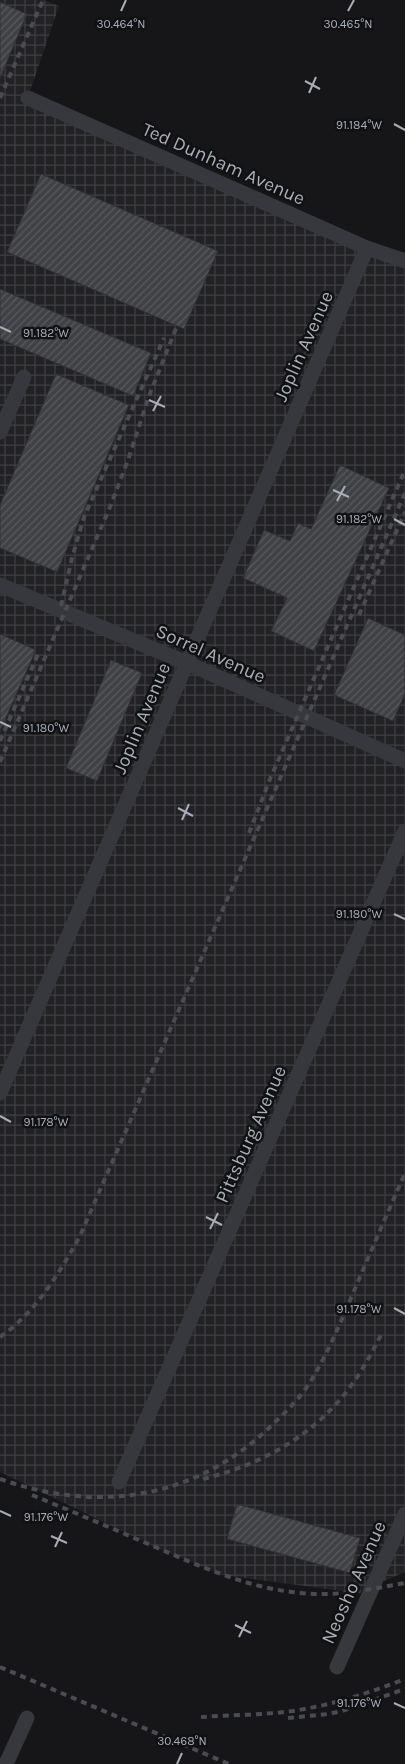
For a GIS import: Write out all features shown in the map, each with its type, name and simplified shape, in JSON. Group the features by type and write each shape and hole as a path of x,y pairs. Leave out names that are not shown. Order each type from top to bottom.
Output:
{"street":[{"name":"Ted Dunham Avenue","path":"28,98 367,248 405,261"},
{"name":"Joplin Avenue","path":"0,1093 367,248"},
{"path":"0,432 24,377"},
{"name":"Sorrel Avenue","path":"0,585 187,662 405,761"},
{"name":"Pittsburg Avenue","path":"120,1482 405,831"},
{"name":"Neosho Avenue","path":"337,1667 405,1514"},
{"path":"6,1764 27,1718"}],"shaded area":[{"path":"0,0 44,0 59,6 28,97 405,261 405,1572 357,1593 222,1575 155,1547 0,1472"}],"building":[{"path":"0,2 27,14 0,78"},
{"path":"41,174 218,251 184,329 7,252"},
{"path":"0,289 151,353 133,396 0,339"},
{"path":"56,374 129,405 57,572 0,548 0,505"},
{"path":"340,465 389,488 314,651 271,631 287,598 243,578 264,530 290,541 298,523 311,529"},
{"path":"368,618 405,635 405,694 393,721 334,695"},
{"path":"0,634 36,650 0,731"},
{"path":"111,660 142,673 97,781 66,768"},
{"path":"237,1504 360,1538 350,1573 227,1539"}],"railway":[{"path":"0,98 43,0"},
{"path":"0,762 110,507 149,396 177,326"},
{"path":"61,606 84,517 164,338"},
{"path":"249,833 270,779 405,470"},
{"path":"0,1337 35,1305 63,1266 79,1238 405,493"},
{"path":"359,615 405,512"},
{"path":"0,741 39,652"},
{"path":"0,1479 37,1490 74,1496 110,1497 145,1493 179,1484 211,1470 243,1450 289,1409 312,1379 334,1336 405,1173"},
{"path":"203,1479 225,1473 267,1456 305,1432 322,1418 353,1383 382,1333"},
{"path":"32,1495 205,1568 256,1585 307,1594 335,1594 405,1583"},
{"path":"0,1667 229,1764"},
{"path":"201,1717 293,1711 350,1698 405,1679"},
{"path":"288,1718 342,1711 405,1689"}]}
